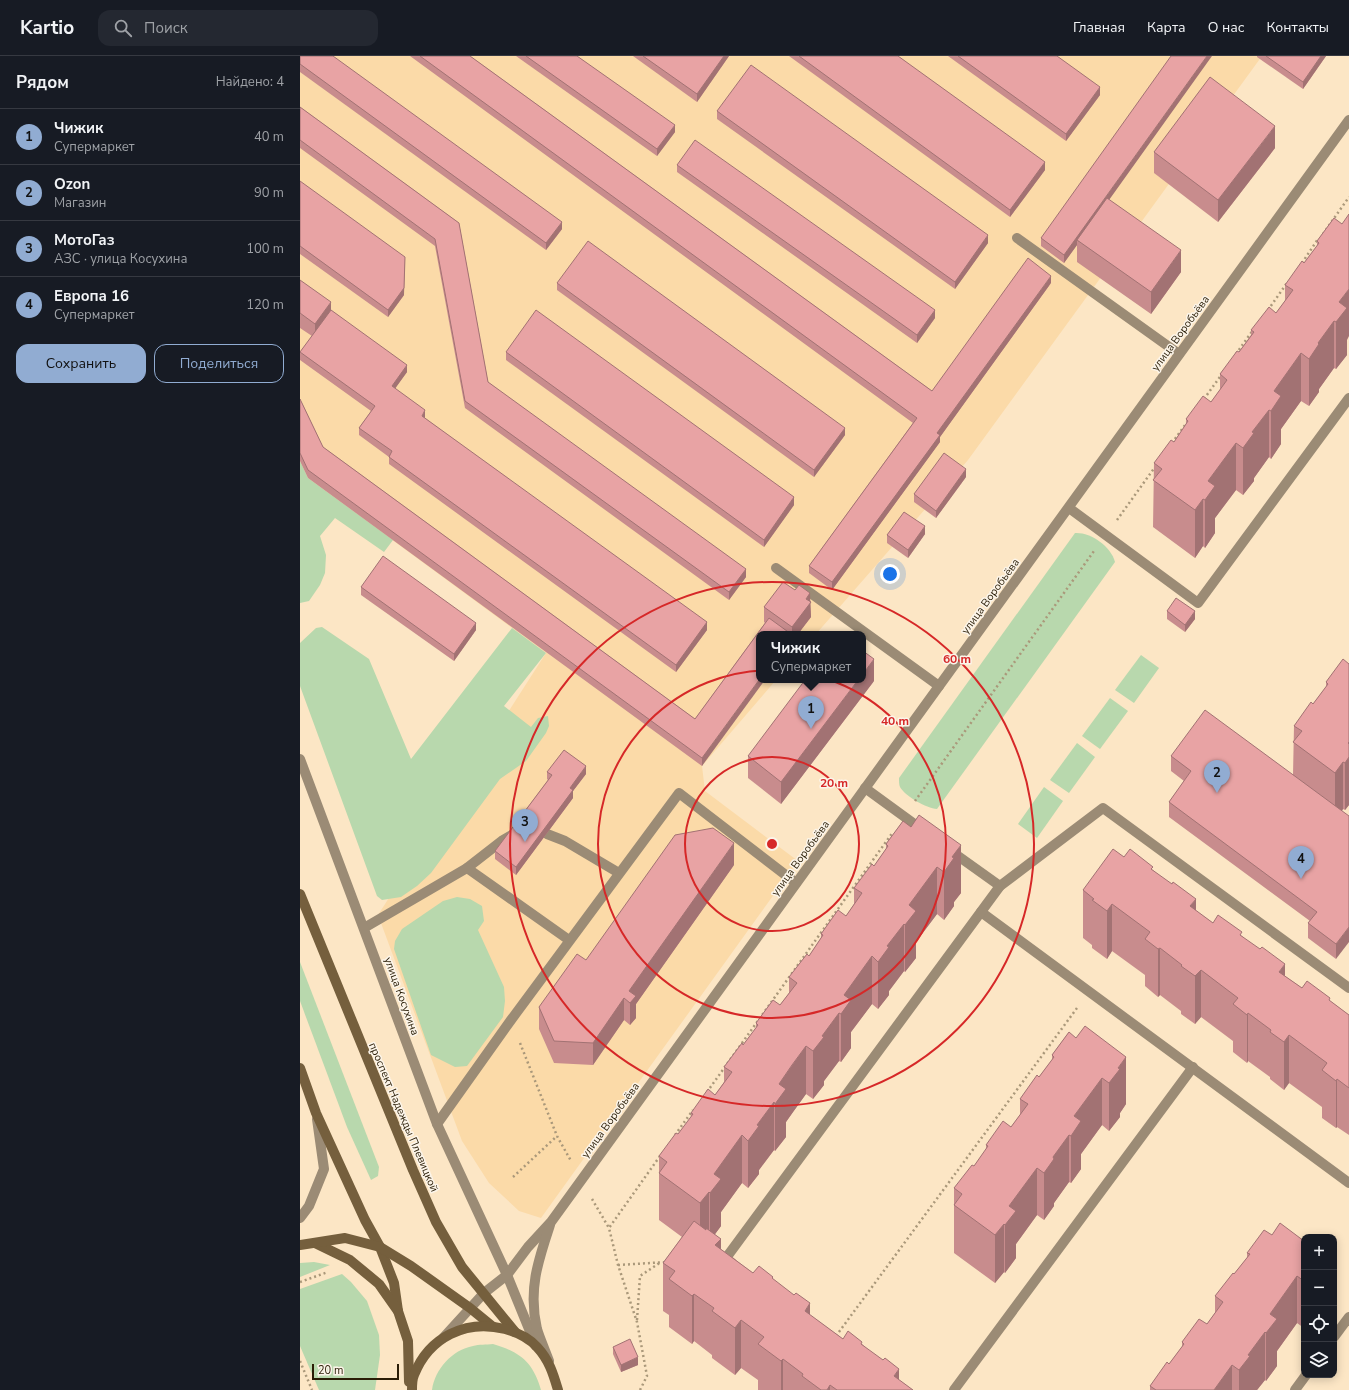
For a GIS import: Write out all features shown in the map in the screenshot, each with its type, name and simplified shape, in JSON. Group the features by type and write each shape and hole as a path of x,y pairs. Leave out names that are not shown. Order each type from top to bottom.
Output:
{"main road":[{"name":"проспект Надежды Плевицкой","path":"300,894 413,1170 436,1222 462,1267 515,1332"},
{"path":"300,1068 316,1113 365,1220 380,1247 394,1284 398,1312 408,1341 410,1390"},
{"path":"300,1245 345,1238 380,1247 411,1266 470,1308 492,1326"},
{"path":"315,1243 350,1260 379,1284 398,1312"},
{"path":"410,1390 414,1376 426,1353 443,1338 466,1327 492,1326 515,1332 536,1346 552,1367 558,1390"}],"street":[{"name":"улица Воробьёва","path":"551,1222 1349,120"},
{"path":"1017,238 1180,354"},
{"path":"1068,508 1198,603 1349,398"},
{"path":"776,568 863,631"},
{"path":"866,633 939,686"},
{"name":"улица Косухина","path":"300,759 437,1124 507,1275 536,1346"},
{"path":"865,788 934,838"},
{"path":"437,1124 569,940 679,793 796,883"},
{"path":"737,1267 726,1258 1000,886 1103,808 1349,988"},
{"path":"364,928 467,868 503,840 515,833"},
{"path":"547,834 565,841 619,873"},
{"path":"945,846 1000,886"},
{"path":"467,868 569,940"},
{"path":"981,912 1349,1183"},
{"path":"954,1390 1193,1068"},
{"path":"300,1218 309,1206 324,1169 316,1113"},
{"path":"443,1338 484,1293 507,1275 551,1222"},
{"path":"551,1222 540,1254 535,1277 533,1301 537,1329 552,1367"},
{"path":"1337,1333 1349,1316"},
{"path":"1295,1390 1304,1378"}],"path":[{"path":"1299,267 1349,197"},
{"path":"1266,312 1289,280"},
{"path":"1234,356 1257,324"},
{"path":"1202,401 1225,369"},
{"path":"1170,446 1189,420"},
{"path":"706,1093 1157,465"},
{"path":"834,1338 1089,992"},
{"path":"511,1020 557,1136 609,1228 618,1265 637,1322 647,1376 640,1390"},
{"path":"673,1138 696,1106"},
{"path":"513,1177 557,1136"},
{"path":"609,1228 664,1151"},
{"path":"637,1322 640,1276 661,1262"},
{"path":"618,1265 668,1262"},
{"path":"300,1282 328,1272"},
{"path":"300,1360 312,1390"}],"shaded area":[{"path":"300,56 1262,56 968,460 819,631 756,631 756,683 773,683 702,766 705,791 798,861 541,1218 519,1211 489,1183 462,1141 378,915 546,653 308,478 300,461"}],"green space":[{"path":"300,461 308,478 393,540 384,552 335,518 320,536 326,555 325,573 320,585 309,601 300,603"},
{"path":"1075,533 1087,535 1099,541 1113,556 1115,562 937,809 927,807 903,791 899,784 899,778"},
{"path":"322,627 369,659 411,759 512,628 546,653 504,706 531,727 538,718 548,716 549,726 546,733 526,761 500,779 431,873 417,886 401,897 382,900 377,896 300,686 300,643 316,628"},
{"path":"1141,655 1159,668 1134,703 1115,690"},
{"path":"1110,698 1128,711 1100,749 1082,736"},
{"path":"1077,743 1095,757 1069,793 1050,780"},
{"path":"1044,787 1063,801 1037,838 1018,824"},
{"path":"457,897 470,899 482,906 484,921 478,930 504,987 505,1001 503,1017 467,1066 455,1067 431,1055 394,949 395,941 402,929 443,901"},
{"path":"300,962 379,1167 378,1176 371,1180 347,1127 300,1001"},
{"path":"314,1262 330,1265 300,1277 300,1263"},
{"path":"342,1274 367,1301 379,1335 380,1355 375,1390 319,1390 300,1346 300,1289"},
{"path":"493,1344 511,1351 524,1360 534,1372 541,1390 432,1390 441,1368 452,1356 465,1348"}],"building":[{"path":"300,56 333,56 562,222 546,243 300,64"},
{"path":"420,56 470,56 932,391 1028,258 1051,276 937,433 940,435 832,582 809,566 917,418"},
{"path":"526,56 577,56 675,125 657,149"},
{"path":"643,56 724,56 697,94"},
{"path":"799,56 898,56 1045,162 1010,210"},
{"path":"958,56 1057,56 1100,87 1066,134"},
{"path":"1171,56 1207,56 1064,255 1041,238"},
{"path":"1266,56 1321,56 1303,82"},
{"path":"751,65 988,235 955,282 717,111"},
{"path":"1210,77 1275,126 1218,200 1154,152"},
{"path":"300,107 459,223 488,382 746,569 729,592 465,401 435,239 300,140"},
{"path":"695,140 935,310 917,335 677,165"},
{"path":"300,181 405,257 404,288 388,310 300,246"},
{"path":"1107,198 1181,250 1151,292 1077,240"},
{"path":"1349,214 1349,289 1339,302 1347,308 1336,322 1334,321 1318,343 1319,344 1309,359 1301,353 1274,391 1281,396 1271,411 1269,410 1252,432 1254,433 1243,448 1236,443 1208,481 1215,486 1205,500 1203,499 1195,510 1153,480 1162,469 1154,463 1171,440 1174,442 1188,421 1186,419 1203,396 1211,402 1227,380 1220,374 1237,351 1239,352 1254,332 1251,330 1269,307 1276,313 1293,290 1285,285 1302,261 1304,263 1319,243 1317,241 1334,218 1342,224"},
{"path":"588,241 845,428 814,470 557,283"},
{"path":"300,280 331,302 315,324 300,313"},
{"path":"331,310 407,365 392,386 425,410 422,416 707,622 676,665 389,457 392,451 359,428 375,406 300,352"},
{"path":"536,310 794,497 764,540 506,352"},
{"path":"300,399 323,447 695,719 756,636 757,683 702,758 308,470 300,453"},
{"path":"944,453 966,469 936,511 914,494"},
{"path":"904,512 925,526 908,550 887,535"},
{"path":"383,556 476,623 454,654 361,587"},
{"path":"783,582 795,590 799,585 810,593 806,599 811,602 792,627 764,607"},
{"path":"1176,598 1195,611 1185,625 1167,611"},
{"path":"769,618 787,631 759,631"},
{"path":"866,653 874,659 866,670"},
{"path":"1343,659 1349,664 1349,757 1345,763 1343,762 1335,773 1293,742 1302,731 1294,726 1311,702 1313,704 1328,684 1326,682"},
{"path":"803,683 856,683 781,782 748,756"},
{"path":"1205,710 1349,816 1349,927 1336,944 1308,923 1317,912 1169,802 1191,771 1171,756"},
{"path":"564,750 586,766 570,788 573,790 516,867 495,851 552,775 547,772"},
{"path":"919,815 961,845 952,857 954,858 944,872 937,867 909,905 916,911 887,946 889,947 878,962 872,956 844,995 851,1000 841,1014 839,1013 813,1051 806,1046 779,1084 786,1089 757,1125 759,1126 748,1141 742,1135 714,1174 721,1179 700,1203 659,1173 667,1162 659,1156 676,1133 678,1134 693,1114 691,1113 708,1089 715,1095 732,1072 724,1067 758,1025 756,1023 773,1000 780,1005 797,983 789,977 807,954 809,956 823,935 821,934 838,910 846,916 862,893 854,888 872,864 874,866 888,846 886,844 903,821 911,827"},
{"path":"713,828 734,843 629,991 636,996 630,1003 624,998 593,1043 554,1041 539,1007 577,954 586,960 675,835"},
{"path":"1113,849 1124,857 1130,849 1153,867 1151,869 1172,884 1173,882 1196,899 1190,906 1213,923 1218,915 1242,932 1240,935 1260,949 1262,947 1285,964 1279,972 1302,988 1307,981 1330,998 1329,1000 1349,1015 1349,1088 1337,1079 1336,1081 1322,1070 1327,1063 1289,1035 1284,1042 1270,1032 1271,1030 1233,1004 1238,998 1201,970 1195,976 1160,948 1158,949 1145,939 1150,932 1112,904 1107,911 1092,900 1094,899 1083,890"},
{"path":"1085,1026 1126,1057 1118,1068 1120,1069 1109,1083 1102,1078 1074,1116 1081,1121 1071,1136 1069,1135 1053,1157 1054,1159 1044,1173 1037,1168 1009,1206 1016,1211 995,1235 954,1205 962,1194 954,1188 972,1165 974,1166 988,1146 986,1145 1003,1121 1011,1127 1028,1104 1020,1099 1037,1075 1039,1077 1054,1057 1052,1055 1069,1032 1076,1038"},
{"path":"694,1221 721,1239 715,1245 753,1273 759,1266 794,1295 796,1293 810,1303 805,1311 843,1339 848,1331 862,1342 861,1344 883,1360 885,1358 899,1369 894,1376 913,1390 837,1390 830,1385 827,1390 821,1390 783,1359 781,1361 758,1344 764,1337 741,1320 735,1328 712,1311 714,1308 694,1294 692,1296 669,1279 675,1271 663,1263"},
{"path":"1280,1223 1301,1239 1301,1279 1297,1276 1270,1314 1277,1319 1266,1333 1265,1332 1239,1370 1232,1365 1214,1390 1156,1390 1150,1386 1167,1362 1169,1364 1184,1344 1182,1342 1199,1319 1207,1324 1223,1302 1215,1296 1250,1254 1247,1253 1264,1230 1272,1235"},
{"path":"630,1339 638,1357 621,1365 613,1347"}],"place":[{"name":"Чижик","path":"811,729"},
{"name":"Ozon","path":"1217,793"},
{"name":"МотоГаз","path":"525,842"},
{"name":"Европа 16","path":"1301,879"}]}
